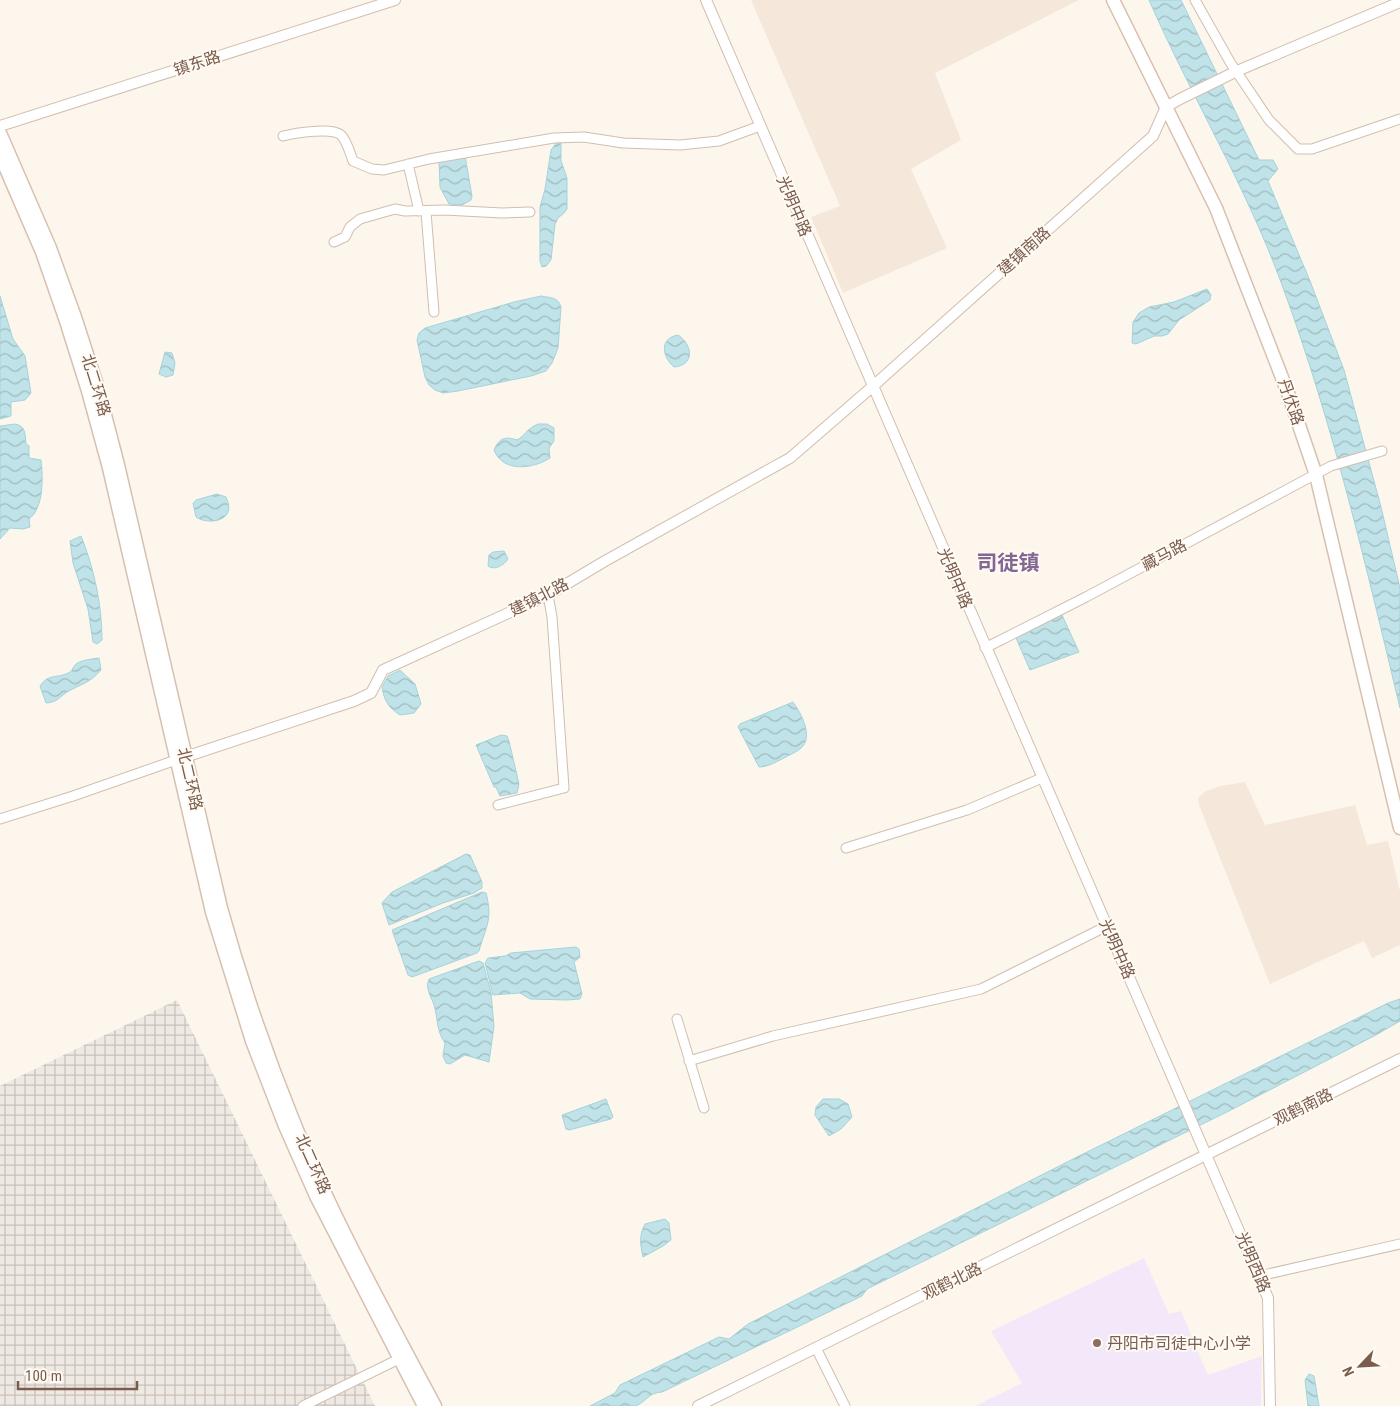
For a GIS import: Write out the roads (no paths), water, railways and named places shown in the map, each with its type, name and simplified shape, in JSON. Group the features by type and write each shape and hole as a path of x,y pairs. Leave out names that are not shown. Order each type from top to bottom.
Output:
{"main road":[{"name":"丹伏路","path":"1113,0 1216,208 1288,393 1316,475 1400,828"},
{"name":"北二环路","path":"0,133 50,248 98,388 118,465 180,758"},
{"name":"北二环路","path":"0,155 42,252 88,391 110,468 180,758 239,971 261,1037 293,1121 324,1192 403,1357 424,1406"},
{"name":"北二环路","path":"403,1357 434,1406"}],"street":[{"name":"镇东路","path":"0,126 395,0"},
{"name":"光明中路","path":"706,0 1206,1155"},
{"path":"1195,0 1230,62 1233,73 1269,120 1298,149 1312,149 1400,119"},
{"path":"1166,107 1233,73 1400,2"},
{"name":"建镇南路","path":"872,387 1153,136 1166,107"},
{"path":"282,136 302,132 331,131 340,134 353,160 372,169 384,170 554,138 584,137 623,143 680,145 719,141 760,126"},
{"path":"408,164 423,211 434,312"},
{"path":"334,242 345,237 350,227 360,219 395,209 502,213 530,212"},
{"name":"建镇北路","path":"180,758 354,701 371,693 382,670 548,595 605,561 790,458 872,387"},
{"name":"藏马路","path":"985,648 1086,597 1331,466 1379,452"},
{"path":"498,805 564,788 552,617 548,595"},
{"path":"0,819 73,796 180,758"},
{"path":"846,848 967,810 1042,778"},
{"path":"689,1062 773,1036 981,989 1107,926"},
{"path":"677,1019 704,1108"},
{"name":"观鹤南路","path":"1206,1155 1400,1059"},
{"name":"光明西路","path":"1206,1155 1268,1298 1270,1406"},
{"name":"观鹤北路","path":"698,1406 1206,1155"},
{"path":"1259,1276 1400,1244"},
{"path":"816,1348 845,1406"},
{"path":"303,1406 403,1357"}],"water":[{"path":"1149,0 1181,0 1259,160 1273,160 1278,169 1268,181 1310,281 1344,370 1381,507 1400,588 1400,708 1333,442 1282,285 1252,212"},
{"path":"561,141 561,161 567,178 567,209 555,224 551,260 546,266 542,267 540,261 540,207 551,150 557,142"},
{"path":"465,156 472,196 471,200 462,205 449,204 440,187 439,160"},
{"path":"1207,289 1211,295 1210,300 1179,320 1168,334 1154,336 1136,344 1132,343 1133,322 1139,313 1149,307 1174,302"},
{"path":"0,296 13,339 25,356 31,393 25,400 11,402 11,416 0,419"},
{"path":"541,296 556,300 561,307 558,348 552,363 546,371 531,376 443,393 429,385 425,377 417,340 419,333 425,328"},
{"path":"678,335 683,339 690,354 686,362 674,367 667,358 664,348 668,340"},
{"path":"165,352 172,353 175,363 173,375 166,377 159,374"},
{"path":"538,424 547,424 554,428 554,441 549,448 550,458 535,465 519,467 511,466 498,457 494,450 500,441 506,438 517,440"},
{"path":"19,425 24,431 26,444 29,446 29,458 41,460 40,500 34,514 29,519 30,527 23,529 10,528 0,539 0,426"},
{"path":"217,494 226,497 229,508 226,516 213,521 196,517 193,503 196,500"},
{"path":"81,536 90,561 99,600 102,640 97,644 93,642 88,609 73,563 70,541"},
{"path":"504,551 508,559 504,563 496,568 488,566 489,555 493,552"},
{"path":"1062,615 1079,652 1030,670 1016,638"},
{"path":"99,658 101,670 93,678 67,692 56,701 46,703 40,686 46,679 64,675 81,662"},
{"path":"400,670 415,684 421,704 414,713 400,715 390,707 384,696 382,687 388,676"},
{"path":"793,702 805,725 805,743 784,758 769,765 759,767 738,727 740,724"},
{"path":"501,735 507,736 509,741 519,784 517,793 500,796 496,787 494,787 476,745"},
{"path":"466,854 470,855 482,882 482,888 474,893 443,903 389,925 382,903 392,892"},
{"path":"482,892 486,893 489,917 479,951 412,977 408,975 392,930"},
{"path":"576,947 579,949 580,957 574,962 582,994 580,999 530,999 520,993 493,995 485,963 488,958 505,956 511,953"},
{"path":"479,961 483,963 491,993 494,1026 489,1062 465,1055 450,1064 446,1063 443,1056 445,1043 439,1031 434,1006 428,991 429,979"},
{"path":"1400,999 1400,1021 1376,1035 1227,1112 867,1289 862,1296 662,1392 651,1395 636,1406 590,1406 615,1393 620,1385 719,1337 729,1339 748,1324 1073,1159 1388,1003"},
{"path":"606,1099 613,1117 611,1119 569,1130 566,1129 562,1115"},
{"path":"823,1099 839,1099 848,1104 852,1117 841,1129 829,1136 815,1115 816,1107"},
{"path":"665,1219 669,1223 671,1240 643,1257 641,1240 645,1224"},
{"path":"1309,1374 1314,1376 1319,1406 1308,1406 1305,1380"}],"place":[{"name":"丹阳市司徒中心小学","path":"1097,1343"}],"district":[{"name":"司徒镇","path":"1008,563"}]}
